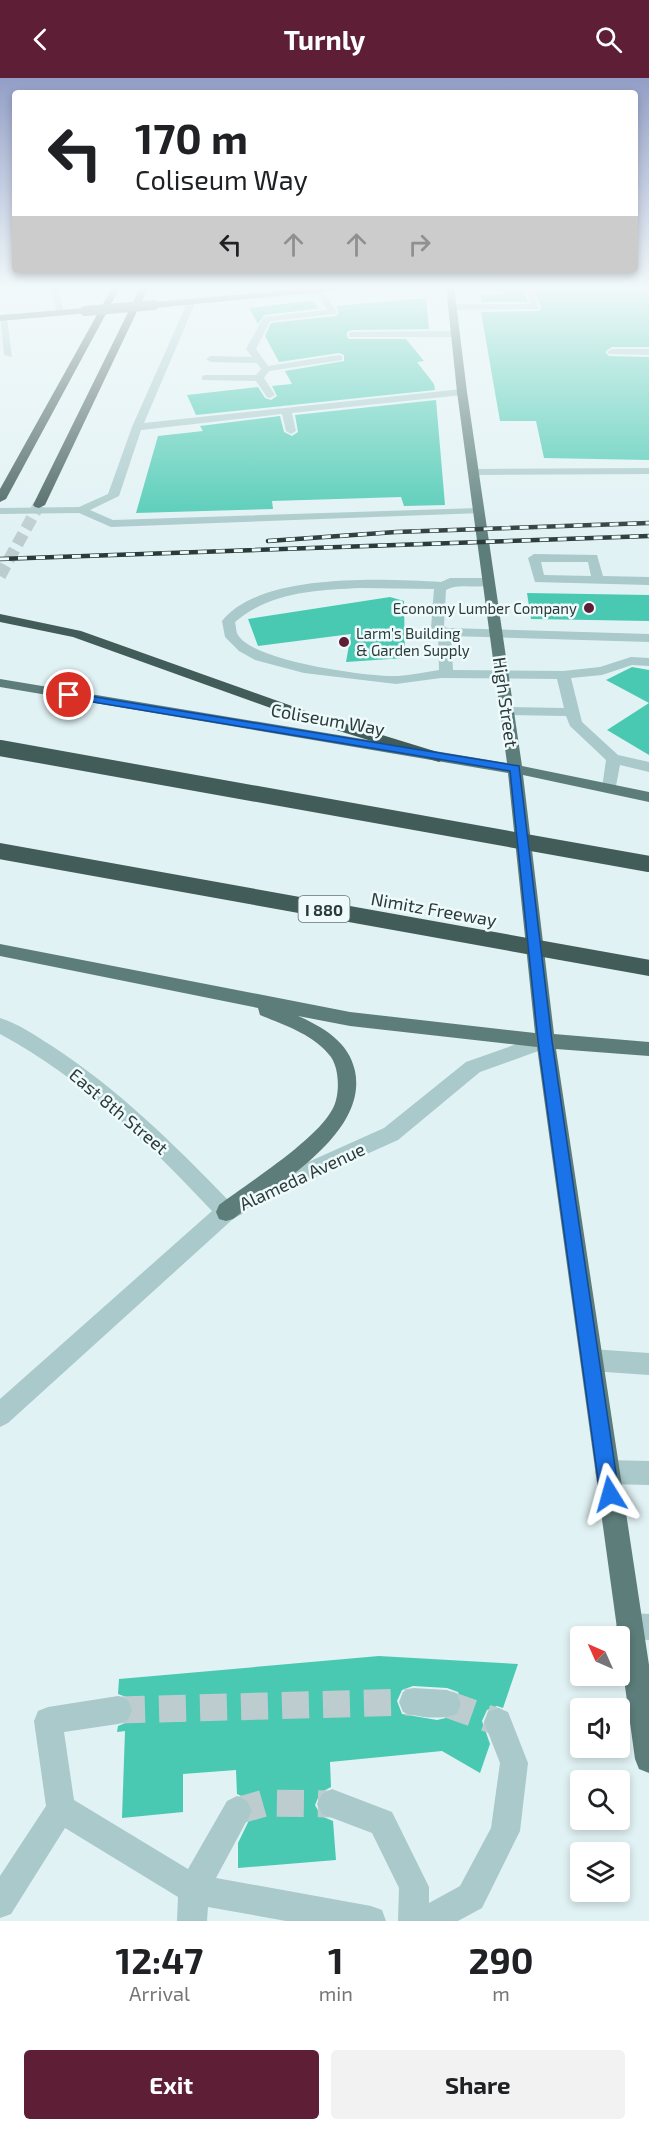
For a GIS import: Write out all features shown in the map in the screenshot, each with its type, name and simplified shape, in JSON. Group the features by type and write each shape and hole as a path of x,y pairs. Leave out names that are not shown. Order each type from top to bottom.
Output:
{"highway":[{"path":"0,499 69,372"},
{"path":"39,505 103,372"},
{"path":"0,618 76,634 312,718 438,757"},
{"path":"0,748 649,864"},
{"name":"Nimitz Freeway","path":"0,851 649,968"}],"main road":[{"name":"High Street","path":"460,372 515,769 545,1041 607,1472 639,1627 649,1759"},
{"name":"Coliseum Way","path":"0,683 515,769 649,797"},
{"path":"0,950 350,1019 545,1041 649,1049"},
{"path":"225,993 296,1022 318,1035 337,1051 346,1070 347,1088 341,1113 325,1133 226,1212"}],"street":[{"path":"0,511 81,510 113,496 137,427 161,372"},
{"path":"261,372 259,378 270,395"},
{"path":"205,378 259,378"},
{"path":"137,427 462,392"},
{"path":"286,411 291,431"},
{"path":"473,472 649,471"},
{"path":"81,510 111,524 478,512"},
{"path":"597,580 593,558 534,558 539,579 649,581"},
{"path":"443,586 375,582 284,591 255,600 234,613 228,621 232,637 244,648 260,657 304,669 387,680 446,674 563,675 602,671 631,661 649,662"},
{"path":"489,582 450,582 440,588 437,628 444,632 649,638"},
{"path":"444,632 446,674"},
{"path":"563,675 575,723 613,759 649,767"},
{"path":"507,711 572,712"},
{"path":"610,788 613,759"},
{"name":"East 8th Street","path":"0,1025 56,1058 99,1092 182,1165 226,1212"},
{"name":"Alameda Avenue","path":"0,1415 226,1212 282,1182 391,1134 472,1067 545,1041"},
{"path":"591,1360 649,1364"},
{"path":"607,1472 649,1473"},
{"path":"413,1702 447,1704"},
{"path":"0,1903 61,1809 48,1721 118,1710"},
{"path":"427,1921 471,1897 505,1831 514,1762 498,1722"},
{"path":"332,1804 382,1822 414,1887 413,1921"},
{"path":"61,1809 193,1890 370,1921"},
{"path":"192,1921 193,1890 237,1811"}],"building":[{"path":"286,372 425,372 434,384 435,390 196,415 187,395 258,387 265,398 271,400 277,396 272,386 292,384"},
{"path":"491,372 649,372 649,460 544,458 536,421 500,421"},
{"path":"436,400 445,505 404,506 401,497 272,501 273,509 136,513 158,436 203,431 200,426 280,416 284,432 292,436 298,432 295,415"},
{"name":"Economy Lumber Company","path":"527,593 649,595 649,621 531,619"},
{"path":"390,597 404,601 405,658 346,662 351,634 258,646 248,619"},
{"path":"632,667 649,670 649,703 606,680"},
{"path":"649,703 649,755 607,730"},
{"path":"379,1656 518,1664 503,1708 497,1706 487,1710 482,1721 490,1744 480,1773 442,1751 330,1762 331,1787 320,1793 315,1805 321,1816 333,1821 336,1860 238,1868 238,1843 254,1810 248,1799 237,1794 236,1770 183,1774 183,1812 122,1818 125,1731 117,1732 118,1726 130,1721 134,1709 129,1698 118,1694 119,1679","holes":["413,1686 447,1688 458,1692 463,1703 459,1715 437,1720 402,1714 397,1701 402,1690"]}],"tunnel":[{"path":"0,576 39,505"},
{"path":"118,1710 413,1702"},
{"path":"447,1704 498,1722"},
{"path":"237,1811 265,1803 332,1804"}],"railway":[{"path":"268,541 396,532 649,523"},
{"path":"0,559 649,536"}],"place":[{"name":"Economy Lumber Company","path":"589,608"},
{"name":"Larm's Building & Garden Supply","path":"344,642"}],"route":[{"path":"69,695 515,769 545,1041 610,1494"}]}
